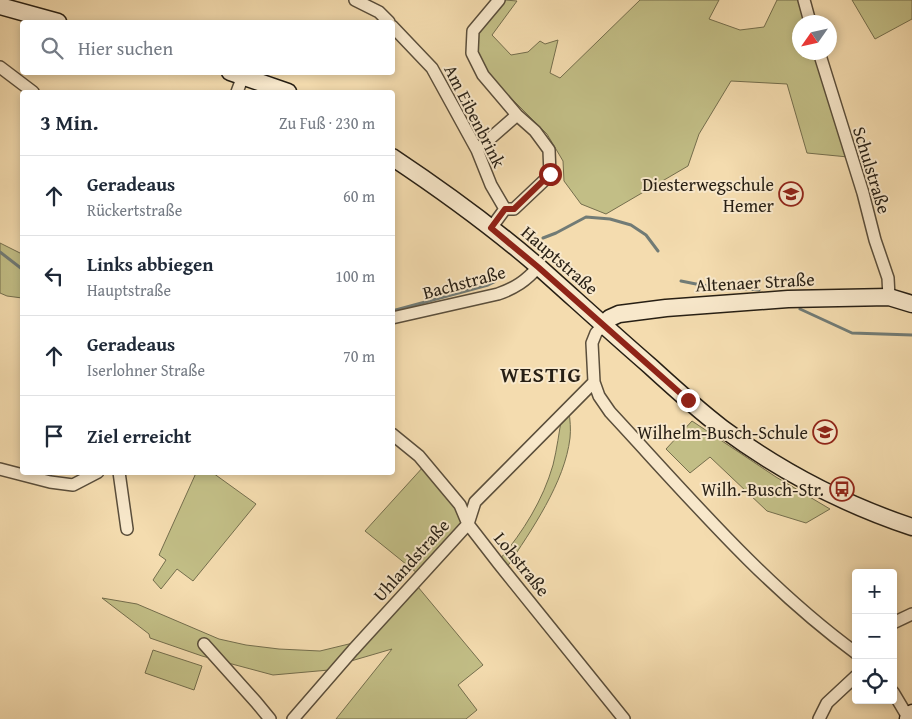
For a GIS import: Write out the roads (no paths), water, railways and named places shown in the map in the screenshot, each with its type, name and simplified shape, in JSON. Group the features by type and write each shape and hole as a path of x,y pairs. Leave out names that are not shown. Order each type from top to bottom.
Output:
{"main road":[{"path":"0,6 51,20"},
{"path":"239,75 282,90"},
{"name":"Hauptstraße","path":"395,159 491,228 721,427 770,461 799,478 845,502 912,527"},
{"name":"Altenaer Straße","path":"603,325 610,318 619,314 666,308 788,298 889,297 912,304"},
{"path":"908,719 912,715"}],"street":[{"path":"355,0 380,12 387,20"},
{"path":"491,228 505,209 514,209 550,174 549,150 535,131 517,114 483,75 472,53 473,31 499,0"},
{"path":"804,0 808,15"},
{"name":"Am Eibenbrink","path":"395,29 432,68 477,150 491,185 505,209"},
{"name":"Schulstraße","path":"821,60 888,278 889,297"},
{"path":"0,67 30,90"},
{"path":"236,75 237,90"},
{"path":"477,150 517,114"},
{"name":"Bachstraße","path":"395,317 498,294 514,288 538,267"},
{"path":"603,325 596,333 592,343 594,382 610,412 740,553 826,631 852,650"},
{"name":"Uhlandstraße","path":"293,719 347,656 468,524 475,502 594,382"},
{"name":"Lohstraße","path":"395,436 420,456 460,505 468,524 624,719"},
{"path":"0,468 20,475"},
{"path":"20,475 73,485 92,475"},
{"path":"119,475 127,529"},
{"path":"897,622 912,614"},
{"path":"204,644 270,719"},
{"path":"819,719 827,703 852,680"},
{"path":"897,699 908,719"}],"waterway":[{"path":"543,238 586,217 610,219 631,225 646,235 658,251"},
{"path":"0,252 20,267"},
{"path":"395,310 488,285 494,282 503,272"},
{"path":"681,281 701,285 759,290"},
{"path":"800,309 852,333 912,335"}],"place":[{"name":"Diesterwegschule Hemer","path":"791,194"},
{"name":"Wilhelm-Busch-Schule","path":"825,432"},
{"name":"Wilh.-Busch-Str.","path":"842,489"}],"district":[{"name":"WESTIG","path":"541,374"}]}
